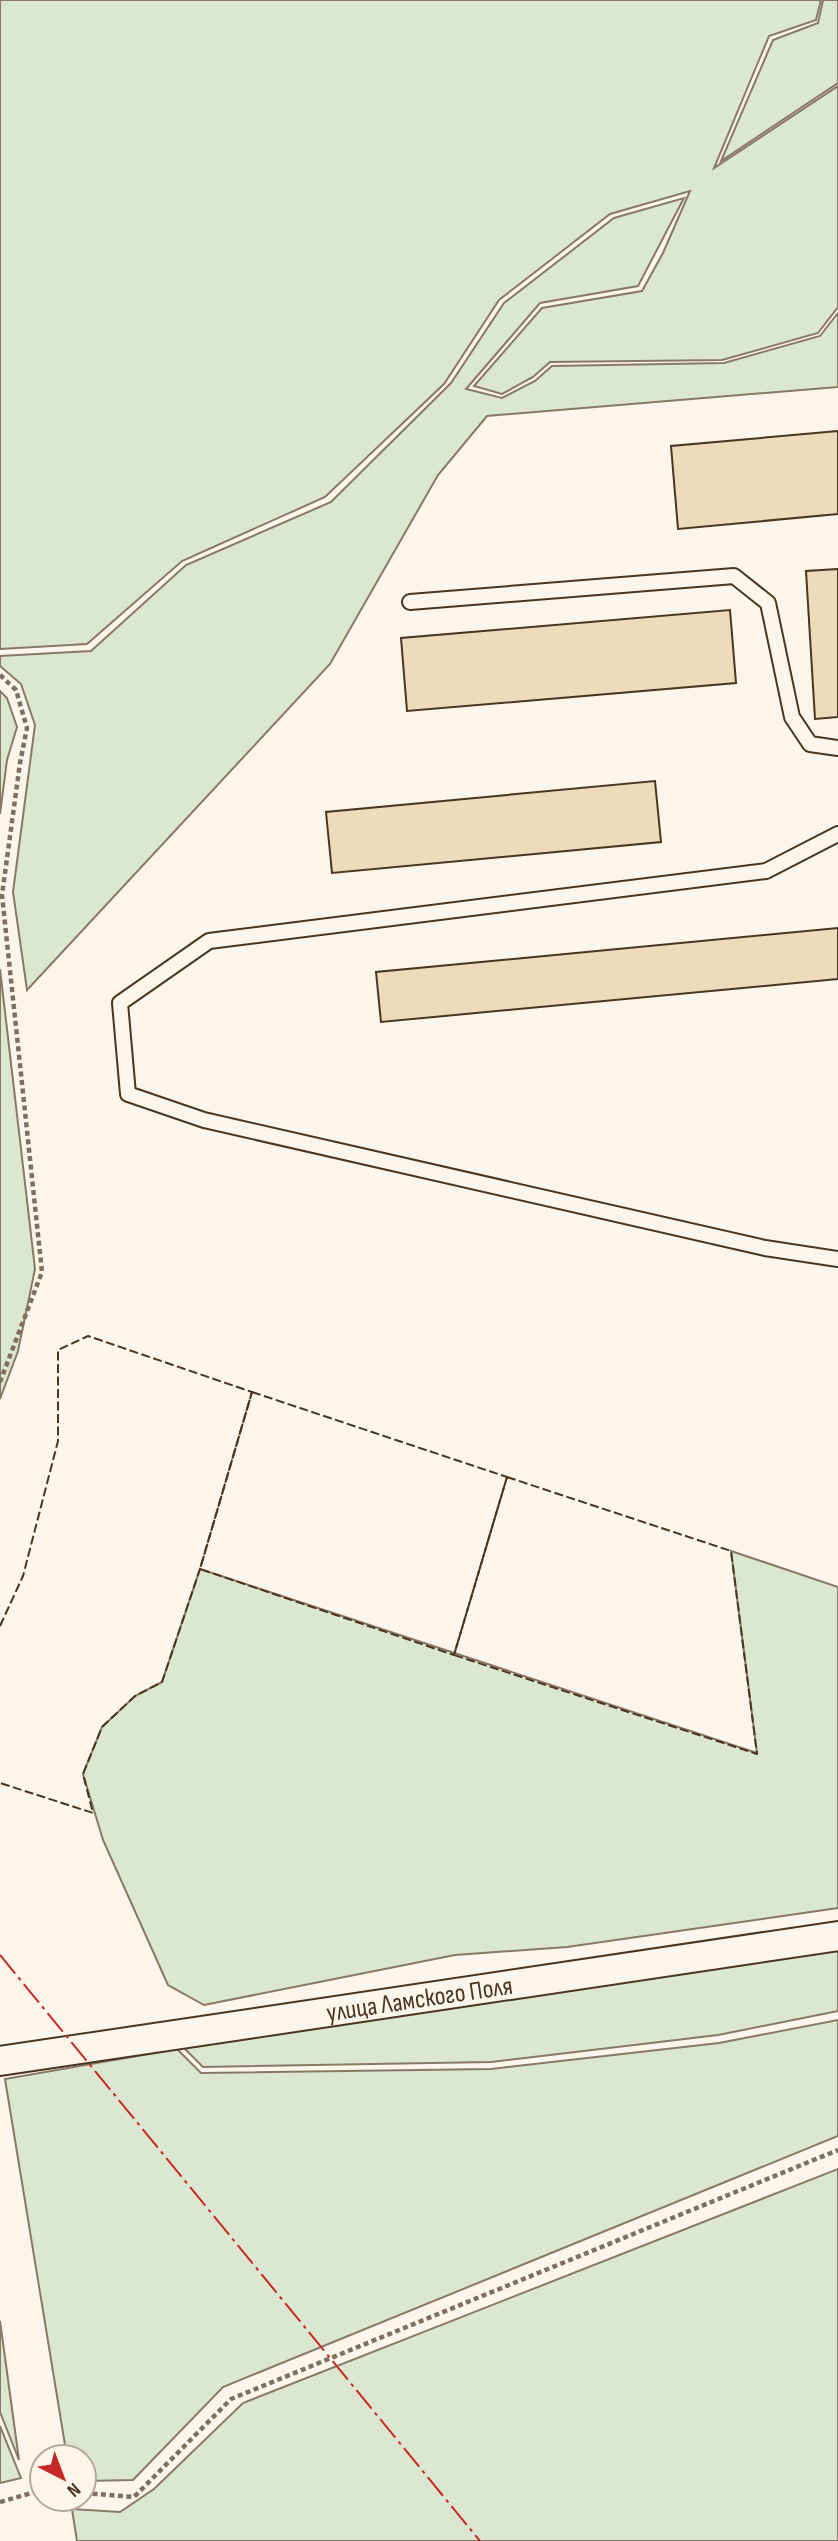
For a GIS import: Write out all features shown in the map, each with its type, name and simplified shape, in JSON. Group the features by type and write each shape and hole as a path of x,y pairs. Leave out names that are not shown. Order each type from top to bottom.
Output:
{"street":[{"name":"улица Ламского Поля","path":"0,2061 838,1936"}],"lane":[{"path":"410,602 734,576 768,603 792,717 810,744 838,748"},
{"path":"838,834 766,871 209,941 120,1003 128,1094 204,1120 765,1248 838,1259"}],"path":[{"path":"0,675 16,690 27,728 2,895 42,1272 0,1382"},
{"path":"98,2494 134,2497 230,2399 838,2150"},
{"path":"0,2502 28,2494"}],"green space":[{"path":"0,0 821,0 816,20 769,36 714,168 838,86 838,307 818,333 722,360 550,362 533,377 502,394 474,386 542,308 642,291 663,253 690,191 610,214 499,300 444,384 325,497 182,561 87,644 0,649"},
{"path":"823,0 838,0 838,83 721,161 773,40 818,23"},
{"path":"684,198 638,286 540,303 466,389 502,398 535,381 552,366 724,363 820,336 838,313 838,387 487,416 438,475 330,664 27,990 13,892 35,725 21,684 0,666 0,656 91,651 186,565 331,502 451,383 504,303 614,218"},
{"path":"0,691 7,698 17,727 7,760 0,814"},
{"path":"0,969 35,1269 18,1351 0,1399"},
{"path":"731,1551 838,1587 838,1908 567,1947 455,1955 204,2005 168,1985 103,1840 83,1774 102,1727 135,1696 162,1682 200,1569 757,1753"},
{"path":"838,1948 838,2011 718,2035 491,2062 203,2067 182,2046"},
{"path":"838,2020 838,2136 223,2387 133,2480 98,2481 98,2443 65,2443 5,2079 177,2049 201,2073 491,2069 719,2043"},
{"path":"838,2169 838,2541 77,2541 73,2513 120,2512 154,2489 243,2403"},
{"path":"0,2321 19,2460 0,2412"},
{"path":"0,2426 21,2478 0,2483"}],"building":[{"path":"838,431 838,514 678,529 671,446"},
{"path":"838,569 838,717 815,719 806,571"},
{"path":"730,610 736,683 407,711 401,638"},
{"path":"655,781 661,842 332,873 326,812"},
{"path":"838,928 838,979 381,1022 376,972"}],"fence":[{"path":"0,1626 23,1576 58,1441 58,1350 88,1336 252,1392 200,1569 162,1682 135,1696 102,1727 83,1774 93,1813 0,1783"},
{"path":"252,1392 507,1477 454,1655 200,1569 252,1392"},
{"path":"507,1477 731,1551 757,1754 454,1655 507,1477"}],"power":[{"path":"0,1955 480,2541"}]}
